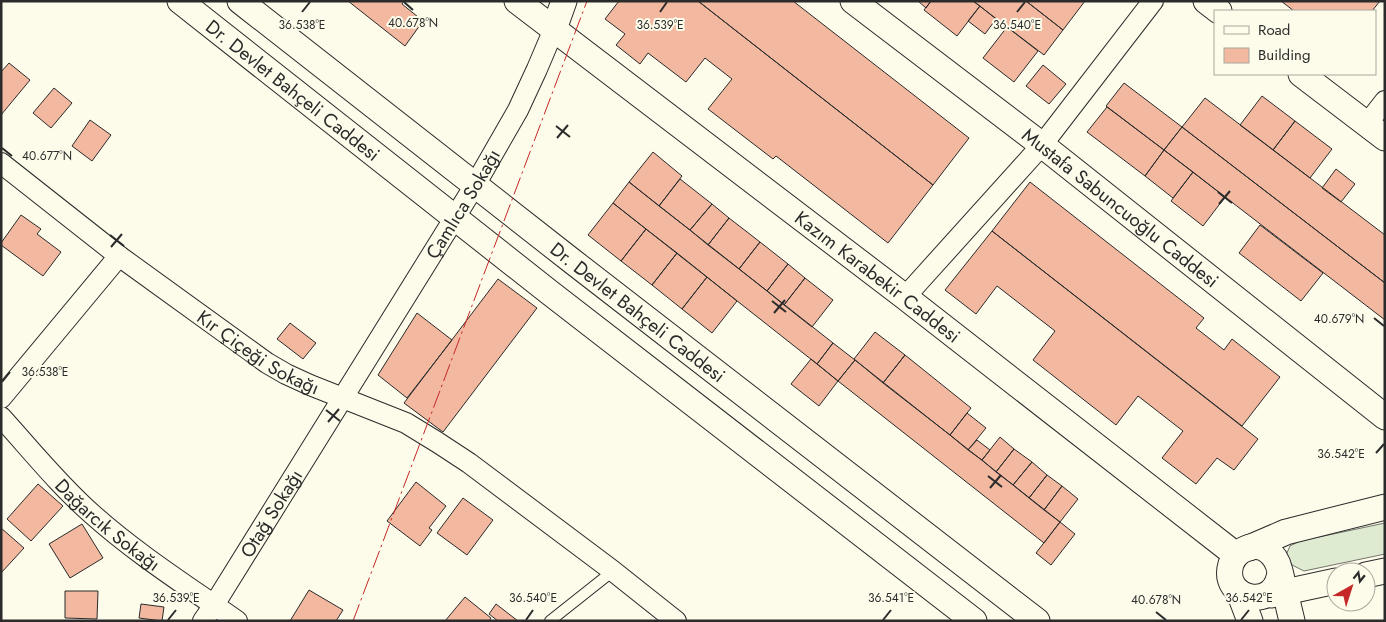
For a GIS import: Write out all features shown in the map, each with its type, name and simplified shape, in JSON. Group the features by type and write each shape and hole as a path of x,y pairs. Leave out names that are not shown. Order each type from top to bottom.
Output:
{"street":[{"name":"Dr. Devlet Bahçeli Caddesi","path":"180,1 455,219 974,621"},
{"name":"Dr. Devlet Bahçeli Caddesi","path":"240,1 475,186 1037,621"},
{"name":"Kazım Karabekir Caddesi","path":"517,1 905,297 1243,551 1255,546 1268,550 1278,562 1276,586 1292,621"},
{"name":"Çamlıca Sokağı","path":"344,398 475,186 518,110 554,30 564,1"},
{"name":"Mustafa Sabuncuoğlu Caddesi","path":"853,1 1042,145 1385,417"},
{"path":"905,297 1042,145 1152,1"},
{"path":"1206,1 1218,10"},
{"path":"1302,75 1376,131 1385,101"},
{"name":"Kır Çiçeği Sokağı","path":"1,163 119,256 267,363 310,385 406,423 437,442 613,571 676,621"},
{"path":"1,398 119,256"},
{"name":"Otağ Sokağı","path":"208,613 344,398"},
{"name":"Dağarcık Sokağı","path":"1,417 64,488 115,535 208,613"},
{"path":"1250,621 1239,592 1230,578 1232,562 1243,551 1286,532 1385,507"},
{"path":"1239,592 1255,598 1276,586 1326,583"},
{"path":"208,613 237,621"}],"lane":[{"path":"550,621 613,571"}],"green space":[{"path":"1385,523 1385,554 1347,562 1326,562 1326,566 1304,571 1292,565 1286,555 1290,546 1300,541"}],"building":[{"path":"348,1 404,1 402,4 423,21 405,46"},
{"path":"619,1 698,1 933,185 888,243 776,156 773,159 708,109 732,79 705,58 686,82 648,53 640,64 616,45 625,34 605,19"},
{"path":"698,1 793,1 969,138 933,185"},
{"path":"918,1 931,1 926,8"},
{"path":"931,1 973,1 980,6 957,36 924,10"},
{"path":"973,1 1026,1 1063,30 1044,55"},
{"path":"1026,1 1085,1 1063,30"},
{"path":"1281,1 1380,1 1373,10 1293,10"},
{"path":"980,6 996,19 985,34 968,21"},
{"path":"1007,27 1038,51 1014,82 983,58"},
{"path":"9,63 30,80 1,115 1,72"},
{"path":"1043,65 1066,84 1049,104 1026,86"},
{"path":"1124,83 1182,127 1164,150 1106,106"},
{"path":"54,88 72,103 51,128 33,113"},
{"path":"1262,96 1295,121 1273,150 1240,125"},
{"path":"1205,98 1385,235 1385,283 1182,127"},
{"path":"1107,107 1164,150 1145,176 1087,132"},
{"path":"90,120 111,135 92,161 72,146"},
{"path":"1295,121 1332,149 1310,178 1273,150"},
{"path":"1182,127 1385,283 1385,320 1164,150"},
{"path":"1164,150 1193,172 1173,198 1145,176"},
{"path":"653,152 682,176 659,206 629,182"},
{"path":"1336,169 1355,184 1341,202 1322,188"},
{"path":"1193,172 1225,197 1203,226 1171,201"},
{"path":"680,179 712,204 690,230 659,206"},
{"path":"629,182 833,343 817,364 613,203"},
{"path":"1030,182 1204,318 1196,328 1224,350 1232,339 1280,377 1242,426 992,231"},
{"path":"613,203 646,229 621,261 588,235"},
{"path":"712,204 729,218 708,245 690,230"},
{"path":"21,215 41,229 37,234 61,252 43,276 1,245"},
{"path":"729,218 760,242 739,269 708,245"},
{"path":"1260,225 1323,273 1301,301 1239,253"},
{"path":"646,229 677,253 652,285 621,261"},
{"path":"992,231 1258,439 1234,470 1217,458 1196,484 1162,458 1183,431 1138,396 1116,425 1033,360 1055,331 997,286 976,314 945,290"},
{"path":"760,242 788,264 767,291 739,269"},
{"path":"677,253 707,277 682,309 652,285"},
{"path":"788,264 805,278 784,305 767,291"},
{"path":"707,277 737,301 712,333 682,309"},
{"path":"805,278 833,300 812,327 784,305"},
{"path":"498,279 537,308 443,432 404,403"},
{"path":"417,313 452,340 407,398 378,375"},
{"path":"290,323 316,343 303,359 277,339"},
{"path":"875,332 905,355 883,383 854,359"},
{"path":"833,343 855,360 838,381 817,364"},
{"path":"905,355 971,408 950,435 883,383"},
{"path":"811,359 838,381 819,406 791,384"},
{"path":"855,360 1060,522 1044,543 838,381"},
{"path":"967,413 986,428 968,450 950,435"},
{"path":"1000,437 1014,449 996,472 982,460"},
{"path":"977,440 990,450 982,460 968,450"},
{"path":"1014,449 1032,462 1013,485 996,472"},
{"path":"1032,462 1047,475 1029,498 1013,485"},
{"path":"1047,475 1062,486 1044,510 1029,498"},
{"path":"416,482 446,506 429,528 432,530 420,546 387,521"},
{"path":"38,484 63,506 31,541 7,519"},
{"path":"1062,486 1078,499 1060,522 1044,510"},
{"path":"463,498 493,520 467,555 437,533"},
{"path":"1060,522 1075,534 1051,565 1036,553"},
{"path":"82,524 103,558 70,578 49,544"},
{"path":"1,528 24,548 1,573"},
{"path":"309,590 343,610 336,621 290,621"},
{"path":"65,591 98,591 97,619 65,618"},
{"path":"465,597 491,618 489,621 445,621"},
{"path":"141,604 164,607 162,621 139,618"},
{"path":"496,604 518,621 498,621 489,614"}],"power":[{"path":"353,621 587,1"}]}
